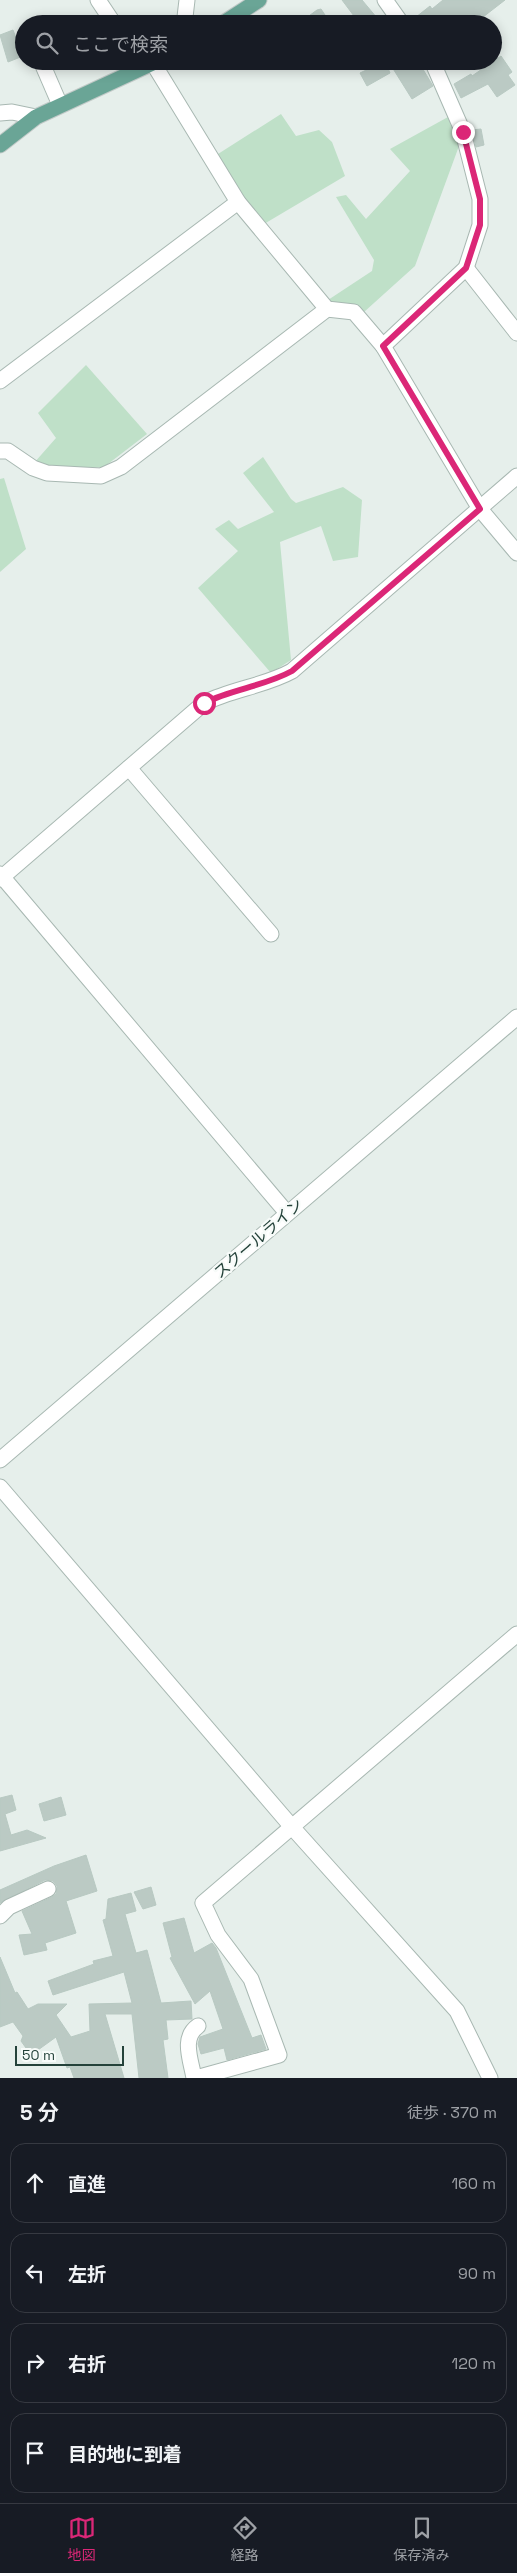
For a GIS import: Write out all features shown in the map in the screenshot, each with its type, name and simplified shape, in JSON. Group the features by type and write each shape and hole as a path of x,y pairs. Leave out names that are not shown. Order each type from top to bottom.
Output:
{"main road":[{"path":"236,15 260,0"},
{"path":"0,145 36,117 133,70"}],"street":[{"path":"98,0 108,15"},
{"path":"185,15 187,0"},
{"path":"385,0 396,15"},
{"path":"45,70 60,105"},
{"path":"153,70 238,202 327,309"},
{"path":"383,346 466,268 480,225 480,199 463,132 436,70"},
{"path":"0,113 12,112 36,117"},
{"path":"0,381 238,202"},
{"path":"466,268 517,332"},
{"path":"0,451 8,452 33,468 47,473 101,476 121,467 327,309 354,312 383,346 480,509 517,553"},
{"path":"287,1213 1,877 204,703 292,671 517,476"},
{"path":"129,768 271,934"},
{"name":"スクールライン","path":"0,1460 517,1017"},
{"path":"0,1486 292,1827 457,2011 490,2078"},
{"path":"198,2026 190,2031 188,2041 195,2078 279,2055 251,1979 218,1935 202,1903 517,1634"},
{"path":"0,1916 9,1907 48,1889"}],"green space":[{"path":"281,114 296,136 319,130 332,142 345,176 264,224 242,194 218,154"},
{"path":"448,117 459,146 415,266 364,312 328,300 372,271 374,260 336,197 346,195 366,219 410,171 390,149"},
{"path":"86,365 147,434 104,467 62,469 34,463 56,438 38,413"},
{"path":"263,457 291,499 296,503 343,487 362,500 358,557 333,561 321,526 280,542 291,660 271,673 198,588 238,551 215,529 229,520 238,529 274,512 243,473"},
{"path":"4,478 26,549 0,572 0,479"}],"building":[{"path":"342,0 362,0 374,15 353,15"},
{"path":"443,0 505,0 486,15 419,15 430,6 432,9"},
{"path":"321,9 325,15 310,15"},
{"path":"13,30 15,35 15,59 8,62 0,35"},
{"path":"502,57 512,72 508,75 515,85 497,97 488,84 461,98 454,84 471,74 472,76 481,70 502,70"},
{"path":"366,70 389,70 390,73 367,86 360,73"},
{"path":"394,70 423,70 433,86 412,99"},
{"path":"481,129 484,145 476,147 472,130"},
{"path":"12,1795 16,1810 5,1814 11,1835 27,1830 46,1838 0,1851 0,1798"},
{"path":"61,1797 66,1815 44,1821 39,1804"},
{"path":"86,1855 97,1891 66,1901 76,1933 45,1943 47,1950 24,1955 19,1935 32,1934 22,1911 52,1897 56,1894 57,1886 53,1881 45,1880 0,1903 0,1890 54,1866"},
{"path":"151,1887 156,1905 143,1909 134,1892"},
{"path":"131,1893 136,1911 125,1914 136,1953 147,1950 161,2003 191,2001 192,2019 166,2020 168,2039 163,2040 168,2078 139,2078 132,2014 105,2014 124,2078 74,2078 70,2067 67,2068 56,2037 31,2055 21,2041 23,2036 13,2022 0,2027 0,1957 15,1993 17,1992 28,2009 38,2004 67,2004 56,2015 71,2037 90,2031 89,2004 132,2003 124,1972 53,1995 48,1981 94,1964 93,1961 113,1956 103,1920 106,1919 108,1899"},
{"path":"184,1918 194,1953 212,1943 216,1948 252,2038 261,2035 266,2049 227,2060 224,2048 201,2054 198,2044 200,2037 223,2029 210,1991 195,2004 170,1958 172,1957 163,1923"}],"route":[{"path":"204,703 292,671 480,509 383,346 466,268 480,225 480,199 463,132"}]}
